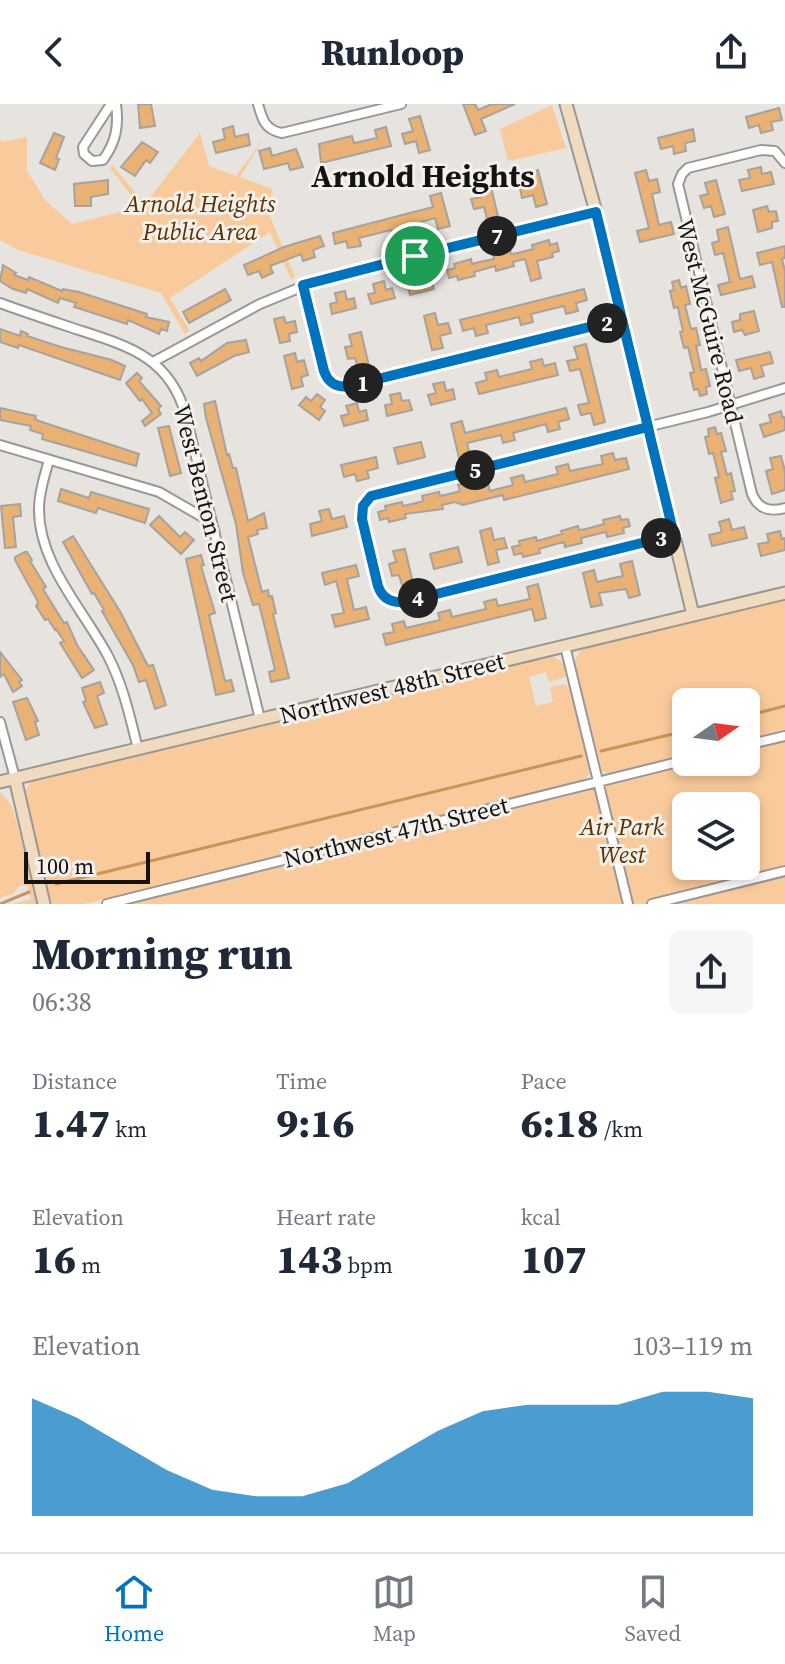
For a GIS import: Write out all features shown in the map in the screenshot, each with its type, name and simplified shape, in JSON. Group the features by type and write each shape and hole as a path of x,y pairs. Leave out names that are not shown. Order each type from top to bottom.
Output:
{"main road":[{"path":"566,104 596,212 693,615"},
{"name":"Northwest 48th Street","path":"0,782 785,593"},
{"path":"15,778 44,904"}],"street":[{"path":"114,104 118,118 116,136 103,160 92,161 84,154 83,147 114,104"},
{"path":"258,104 264,123 272,130 287,132 401,104"},
{"name":"West McGuire Road","path":"785,163 780,154 769,149 688,168 678,184 752,494 757,503 766,509 785,508"},
{"path":"153,362 260,304 303,285 596,212"},
{"path":"303,285 325,374 339,386 622,319"},
{"name":"West Benton Street","path":"0,303 127,346 153,362 173,385 185,410 260,719"},
{"path":"674,535 404,602 391,601 379,589 362,509 367,499 377,493 731,406 785,388"},
{"path":"0,445 159,492 211,522"},
{"path":"49,460 39,506 43,541 51,561 109,659 125,697 138,749"},
{"path":"565,646 628,904"},
{"path":"0,722 15,778"},
{"path":"760,742 785,736"},
{"name":"Northwest 47th Street","path":"107,904 672,764"},
{"path":"652,904 785,871"}],"green space":[{"path":"552,105 566,148 508,161 500,129"},
{"name":"Arnold Heights Public Area","path":"200,133 209,166 236,176 264,138 240,177 272,189 269,214 295,277 291,279 270,232 170,298 190,331 185,334 161,293 18,250 0,240 0,139 3,142 27,137 27,171 45,200 72,224 140,207 110,168 112,165 145,204"},
{"path":"785,599 785,733 760,739 760,688 672,688 672,759 610,774 602,771 574,662 582,648"},
{"path":"553,656 563,663 567,674 565,677 549,682 546,672 529,677 536,706 553,702 550,687 565,684 570,688 589,761 589,774 582,782 85,904 53,904 49,900 24,794 30,782"},
{"name":"Air Park West","path":"785,736 785,904 107,904 672,765 672,776 760,776 760,742"},
{"path":"0,792 12,806 40,904 12,904 31,899 27,885 19,886 14,893 0,898"}],"building":[{"path":"138,104 151,104 155,126 140,128"},
{"path":"463,104 475,104 478,110 492,104 515,104 481,119 486,131 475,135"},
{"path":"779,108 782,120 771,122 773,130 761,133 759,125 749,128 746,117"},
{"path":"420,116 430,150 419,153 416,141 405,144 402,134 413,131 409,119"},
{"path":"233,126 235,137 248,134 250,145 216,153 213,142 225,139 223,129"},
{"path":"386,127 391,146 321,163 319,144 352,136 354,143 377,138 375,130"},
{"path":"693,129 695,141 685,143 686,151 674,154 673,146 661,149 658,138"},
{"path":"54,133 64,137 55,170 40,163"},
{"path":"142,142 158,152 150,163 146,160 135,176 121,167"},
{"path":"270,148 272,156 296,149 303,167 290,170 288,163 264,169 259,151"},
{"path":"761,167 762,174 771,172 774,184 742,191 739,180 750,178 748,170"},
{"path":"538,170 547,204 536,207 533,195 522,198 520,188 530,185 527,173"},
{"path":"646,170 649,181 657,179 660,192 652,194 659,225 671,222 674,234 640,242 637,231 649,228 635,173"},
{"path":"108,180 108,194 91,197 91,206 75,206 74,184"},
{"path":"716,180 725,214 714,217 711,206 704,208 700,196 708,194 705,183"},
{"path":"490,183 498,216 487,219 484,207 474,209 471,199 482,197 479,185"},
{"path":"441,193 450,226 438,229 435,218 404,227 405,235 393,238 391,230 359,238 361,246 348,248 346,241 335,244 333,233 433,207 430,196"},
{"path":"767,206 769,212 776,211 778,221 772,222 772,228 758,232 753,210"},
{"path":"728,227 740,279 752,276 755,287 721,295 718,285 730,282 723,253 715,255 712,243 719,241 717,230"},
{"path":"320,236 324,246 313,250 315,257 303,261 301,254 270,266 273,273 262,278 259,271 248,275 244,265 284,247"},
{"path":"549,240 550,245 557,243 559,251 552,253 553,257 537,261 541,278 531,281 525,259 496,271 495,266 474,272 475,276 458,280 457,276 449,278 447,270 455,268 454,264 471,259 472,264 494,259 493,254 510,250 511,254 518,253"},
{"path":"785,246 785,258 782,259 785,307 782,307 772,262 760,265 757,253"},
{"path":"3,265 16,273 14,275 28,280 29,277 62,291 79,292 147,314 146,317 169,322 167,331 161,329 159,334 128,320 127,324 74,307 76,303 60,298 58,303 27,289 26,293 13,289 0,281"},
{"path":"422,272 424,281 431,279 434,289 410,295 407,285 414,283 412,275"},
{"path":"679,280 681,288 686,286 690,304 685,305 691,329 696,328 701,370 706,369 710,386 706,387 707,394 700,396 698,389 694,390 690,373 694,372 688,347 684,348 678,307 674,308 670,291 674,290 672,282"},
{"path":"384,281 386,290 392,288 395,298 371,304 368,294 375,293 373,284"},
{"path":"225,289 231,300 189,323 183,312"},
{"path":"584,289 587,300 576,303 578,311 566,314 564,306 531,314 533,322 521,325 519,317 486,325 488,333 476,336 474,328 463,331 460,320"},
{"path":"345,291 347,300 354,298 356,308 332,314 330,304 337,302 335,293"},
{"path":"754,311 759,331 745,335 742,330 734,332 732,322 740,320 740,314"},
{"path":"435,313 438,325 448,323 451,333 440,336 443,348 432,350 424,316"},
{"path":"284,317 286,323 295,321 297,332 289,334 290,341 280,343 274,319"},
{"path":"0,329 20,336 21,331 27,336 61,347 112,360 125,366 120,380 19,345 18,348 0,342"},
{"path":"361,332 369,366 358,369 355,358 348,359 345,347 352,346 349,335"},
{"path":"246,340 249,352 234,356 197,376 190,363 199,358 201,361 227,343"},
{"path":"586,344 605,422 594,425 591,413 581,415 578,405 589,403 580,369 570,371 567,361 578,359 574,347"},
{"path":"770,352 773,363 761,366 764,376 754,379 751,368 739,371 736,360"},
{"path":"295,353 297,362 304,360 308,375 301,377 303,386 292,389 284,356"},
{"path":"542,359 544,366 555,363 558,375 479,394 476,383 487,380 485,373 497,370 499,377 532,369 530,362"},
{"path":"137,373 142,378 139,381 161,406 158,409 161,414 145,426 142,421 152,413 126,383"},
{"path":"444,382 446,391 453,389 455,399 431,405 428,395 436,393 433,384"},
{"path":"400,393 402,401 409,400 412,410 387,416 385,405 392,404 390,395"},
{"path":"317,394 325,400 320,407 325,411 319,420 299,405 306,397 311,401"},
{"path":"215,401 227,455 233,468 236,468 248,521 264,513 267,528 257,530 258,534 248,537 262,592 268,590 269,597 272,596 276,613 273,614 289,678 271,682 269,672 275,670 266,632 259,604 253,605 243,573 236,524 206,418 204,404"},
{"path":"357,403 359,412 366,410 368,420 344,426 341,416 349,414 346,406"},
{"path":"0,408 36,416 35,419 39,421 139,454 136,466 42,439 43,434 30,430 31,426 0,420"},
{"path":"566,408 569,419 558,422 560,429 548,432 546,424 513,433 515,440 503,443 501,435 467,443 470,455 459,458 451,424 462,421 465,433"},
{"path":"781,411 785,417 785,430 764,437 760,425 771,422 769,415"},
{"path":"169,426 181,473 170,476 158,428"},
{"path":"715,427 717,434 721,433 726,451 721,452 735,491 731,492 733,499 721,503 715,478 719,477 705,437 709,436 708,429"},
{"path":"421,442 425,457 398,464 394,448"},
{"path":"613,453 615,460 626,458 629,469 504,500 503,495 463,505 455,502 442,505 443,509 405,514 406,518 389,522 388,518 380,520 378,512 386,510 385,506 402,502 403,506 423,501 422,496 460,491 458,485 476,481 477,487 488,484 490,491 513,485 511,478 523,475 525,482 558,474 556,467 568,464 570,471 603,464 601,456"},
{"path":"781,456 785,490 772,494 766,471 773,469 770,458"},
{"path":"376,457 378,468 367,471 369,478 357,481 355,474 344,477 341,465"},
{"path":"61,489 89,498 91,492 149,509 145,523 98,508 96,513 58,501"},
{"path":"20,504 21,516 13,517 16,547 5,548 1,506"},
{"path":"329,509 332,519 344,516 347,527 312,536 310,524 322,521 319,511"},
{"path":"159,516 180,537 185,532 194,540 181,554 150,525"},
{"path":"620,516 621,520 628,519 630,526 623,528 624,533 607,537 606,532 581,538 582,543 565,547 564,542 539,549 540,553 523,557 522,553 514,555 512,547 520,545 519,541 536,537 537,541 578,526 579,530 586,529"},
{"path":"729,519 732,530 744,527 747,538 712,546 709,535 722,532 719,522"},
{"path":"491,528 494,540 504,538 507,548 496,550 499,562 488,565 480,531"},
{"path":"780,531 782,539 785,538 785,550 761,556 758,544 769,542 767,534"},
{"path":"73,536 121,613 148,666 153,665 166,705 155,709 146,680 139,682 104,610 63,542"},
{"path":"458,547 462,562 434,569 430,554"},
{"path":"405,549 413,583 402,585 399,575 392,576 389,564 396,562 393,551"},
{"path":"25,552 46,587 43,589 64,623 67,622 77,645 94,670 82,678 60,643 64,641 36,606 37,600 15,560"},
{"path":"201,555 204,565 201,566 215,613 209,615 225,681 231,680 234,691 216,695 186,559"},
{"path":"632,561 640,595 629,598 626,589 599,593 602,605 591,607 583,573 594,570 597,582 623,576 620,564"},
{"path":"356,565 359,576 347,579 354,610 366,607 369,619 335,627 332,615 344,613 339,592 336,581 325,585 322,573"},
{"path":"538,584 546,618 535,621 532,609 386,645 383,634 394,632 392,624 404,621 406,628 440,620 438,613 450,610 452,617 486,609 484,602 496,599 498,606 530,599 527,587"},
{"path":"0,652 22,680 19,682 22,686 13,692 4,674 0,677"},
{"path":"100,682 104,693 97,696 107,724 95,728 83,702 86,701 82,688"},
{"path":"27,698 38,721 35,722 39,735 26,740 13,702"}],"waterway":[{"path":"760,712 785,706"},
{"path":"601,751 672,734"},
{"path":"56,884 581,756"},
{"path":"0,904 29,892"}],"district":[{"name":"Arnold Heights","path":"423,176"}],"route":[{"path":"415,256 303,285 324,371 329,380 345,387 349,386 622,319 648,427 650,436 674,535 404,602 391,601 381,593 361,511 371,496 648,427 596,212 415,256"}]}
